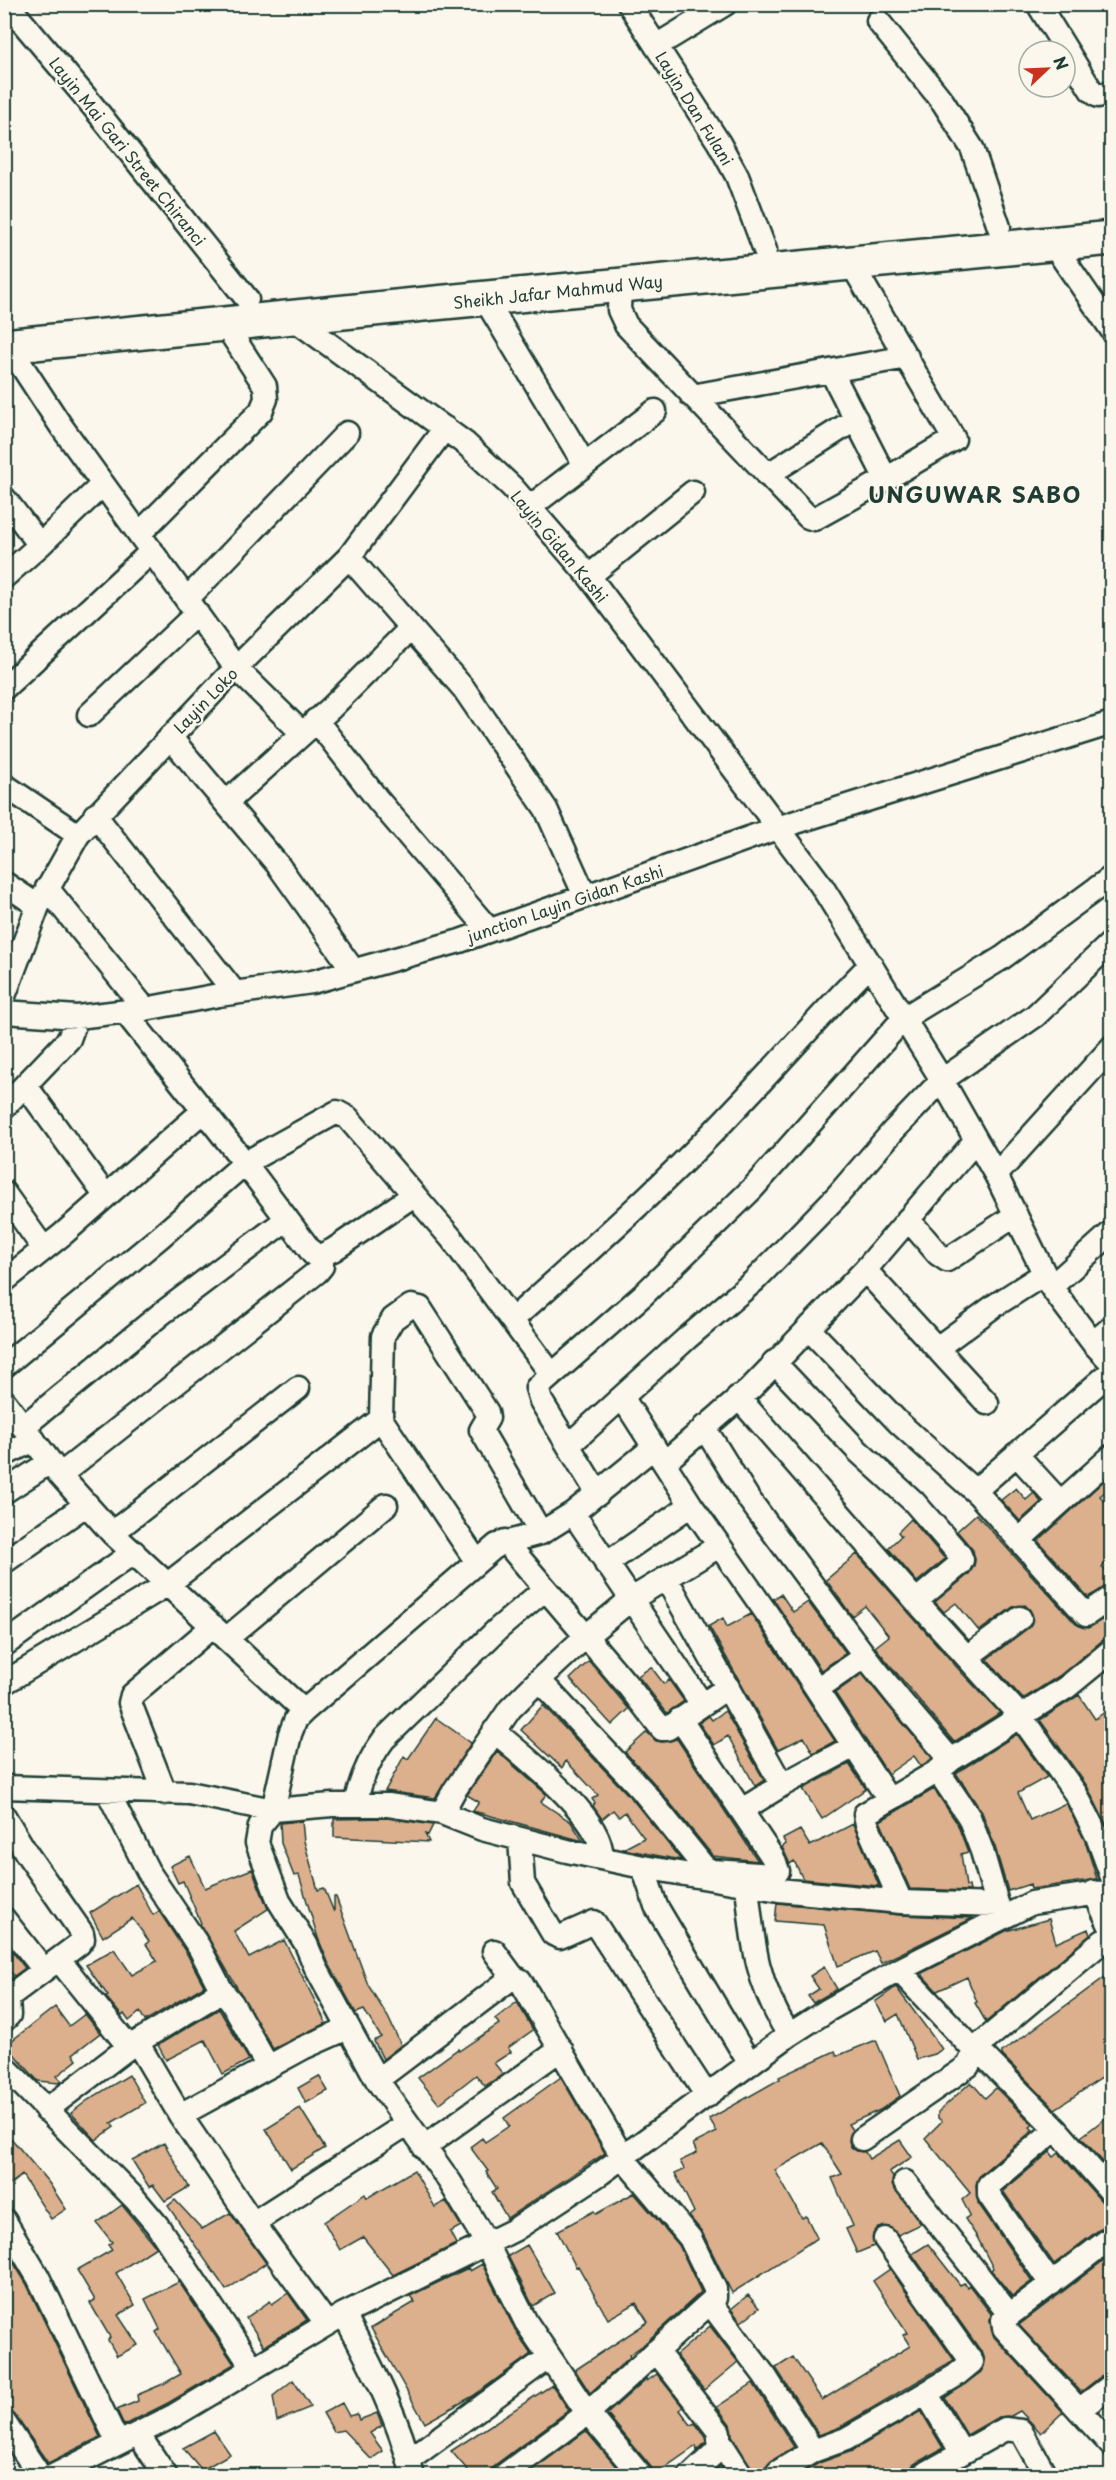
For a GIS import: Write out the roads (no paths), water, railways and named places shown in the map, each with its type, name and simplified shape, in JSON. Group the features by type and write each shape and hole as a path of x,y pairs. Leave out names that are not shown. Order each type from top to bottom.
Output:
{"main road":[{"name":"Sheikh Jafar Mahmud Way","path":"6,338 247,299 1112,216"},
{"name":"Sheikh Jafar Mahmud Way","path":"6,338 224,324 1112,238"}],"street":[{"name":"Layin Mai Gari Street Chiranci","path":"8,4 247,299"},
{"name":"Layin Dan Fulani","path":"628,4 708,123 737,176 765,250"},
{"path":"657,46 725,4"},
{"path":"1038,4 1091,90 1098,96 1112,93"},
{"path":"878,21 943,102 972,148 999,227"},
{"path":"1053,244 1112,330"},
{"path":"620,285 619,310 626,325 801,511 814,519 954,439 851,263"},
{"path":"485,299 585,465"},
{"name":"Layin Gidan Kashi","path":"290,316 466,444 530,507 589,576 821,885 942,1080 996,1175 1048,1280 1093,1343 1112,1363"},
{"path":"4,688 146,542 261,411 266,399 265,386 224,324"},
{"path":"6,338 61,426 236,668 309,727 378,800 489,930"},
{"path":"692,396 907,357"},
{"path":"831,371 886,479"},
{"path":"530,507 655,411"},
{"path":"767,475 856,419"},
{"name":"Layin Loko","path":"4,996 42,897 78,835 236,668 349,557 446,428"},
{"path":"89,715 192,606 346,433"},
{"path":"4,577 103,484"},
{"path":"589,576 693,492"},
{"path":"4,498 40,545"},
{"path":"349,557 464,689 546,809 585,896"},
{"path":"226,803 309,727 411,628"},
{"name":"junction Layin Gidan Kashi","path":"4,1012 77,1017 135,1011 312,982 460,941 777,828 1112,723"},
{"path":"170,737 278,866 353,970"},
{"path":"4,785 78,835"},
{"path":"95,815 236,993"},
{"path":"598,1494 537,1393 537,1388 643,1295 753,1188 904,1018 1002,958 1112,877"},
{"path":"4,883 42,897 135,1011 203,1111 313,1254 322,1255 414,1195"},
{"path":"569,1445 754,1281 837,1196 894,1130 942,1080 1035,1016 1112,942"},
{"path":"512,1320 616,1228 685,1160 737,1108 871,964"},
{"path":"4,1107 69,1039 77,1017"},
{"path":"996,1175 1112,1047"},
{"path":"26,1086 105,1195"},
{"path":"4,1281 203,1111"},
{"path":"4,1366 160,1237 245,1163 338,1112 348,1118 452,1239 552,1375"},
{"path":"641,2475 588,2413 549,2357 526,2322 487,2244 450,2182 377,2080 316,1968 306,1944 279,1901 257,1843 260,1826 273,1810 290,1734 296,1719 304,1711 497,1545 541,1533 573,1514 598,1494 704,1427 750,1389 865,1270 976,1140"},
{"path":"4,1193 44,1249"},
{"path":"908,1219 938,1254 947,1260 1016,1215"},
{"path":"4,1455 161,1314 287,1219"},
{"path":"937,1348 994,1306 1048,1280 1112,1232"},
{"path":"4,1492 55,1468 317,1272 322,1266 322,1255"},
{"path":"865,1270 987,1404"},
{"path":"477,1562 381,1419 383,1336 393,1319 415,1305 420,1308 487,1412 488,1418 481,1430 541,1533"},
{"path":"1093,1343 1112,1327"},
{"path":"808,1328 898,1422 978,1494 1086,1615 1112,1597"},
{"path":"774,1362 858,1450 914,1502 960,1555 962,1560 960,1564 915,1601"},
{"path":"978,1494 980,1486 1112,1371"},
{"path":"112,1533 298,1388"},
{"path":"622,1397 691,1505 817,1689 889,1800"},
{"path":"738,1397 915,1601 1021,1717 1076,1794 1097,1836 1112,1877"},
{"path":"4,1401 55,1468 112,1533 304,1711"},
{"path":"4,1683 168,1584 381,1419"},
{"path":"704,1427 748,1498 900,1700 944,1766 969,1817 1000,1911"},
{"path":"1016,1454 1060,1502"},
{"path":"1019,1540 1112,1456"},
{"path":"4,1562 87,1504"},
{"path":"165,1793 130,1703 132,1695 386,1505"},
{"path":"606,1564 691,1505"},
{"path":"573,1514 702,1704"},
{"path":"505,1541 662,1729 667,1729 728,1687"},
{"path":"442,1814 454,1791 494,1731 510,1709 539,1680 585,1637 630,1600 719,1546"},
{"path":"4,1645 134,1552"},
{"path":"666,1578 782,1785"},
{"path":"356,1805 366,1769 372,1755 384,1738 498,1629 545,1589"},
{"path":"968,1657 1020,1618"},
{"path":"901,1902 865,1814 1067,1687 1112,1650"},
{"path":"817,1689 865,1656"},
{"path":"539,1680 642,1790 704,1867 712,1871 773,1875 778,1871 773,1858 680,1719"},
{"path":"494,1731 567,1795 601,1842 601,1858"},
{"path":"742,1810 782,1785 854,1746"},
{"path":"4,1787 189,1793 273,1810 388,1805 442,1814 482,1829 643,1867 747,1885 819,1894 1000,1911"},
{"path":"108,1792 148,1871 199,1947 222,1991 232,2003 268,2067"},
{"path":"4,1816 27,1854 82,1933 83,1939 8,1997 9,2015 4,2020"},
{"path":"520,1839 523,1883 553,1934 560,1937 594,1922 707,2096"},
{"path":"643,1867 656,1906 750,2064"},
{"path":"747,1885 756,1958 772,2008 789,2035"},
{"path":"4,2421 53,2475 128,2439 175,2415 335,2319 487,2244 549,2209 789,2035 1000,1911 1032,1903 1103,1892 1109,1939 976,2048 968,2066 862,2139"},
{"path":"4,1919 133,2045 253,2223 335,2319 382,2385 411,2468 549,2357"},
{"path":"494,1951 513,1977 520,1980 622,2158 690,2238 716,2289 715,2298 710,2303 588,2413 503,2475"},
{"path":"899,1970 972,2048 976,2048 1056,2129 1112,2193"},
{"path":"377,2080 513,1977"},
{"path":"46,2110 133,2045 222,1991"},
{"path":"180,2115 303,2048 348,2028"},
{"path":"424,2147 561,2049"},
{"path":"4,2066 135,2199 157,2225 253,2368"},
{"path":"253,2223 407,2124"},
{"path":"1051,2284 989,2194 989,2185 1056,2129"},
{"path":"905,2182 1009,2314"},
{"path":"4,2220 128,2439 166,2475"},
{"path":"1112,2237 1003,2320 1004,2328 1112,2446"},
{"path":"779,2475 777,2472 813,2451 846,2439 955,2376 972,2362 885,2239"},
{"path":"710,2303 765,2376 813,2451"},
{"path":"656,2351 719,2432 719,2440 742,2475"},
{"path":"1079,2410 1112,2385"},
{"path":"926,2393 962,2453"},
{"path":"921,2475 1005,2429 1020,2431 1046,2475"},
{"path":"690,2475 723,2445"}],"district":[{"name":"UNGUWAR SABO","path":"975,493"}]}
